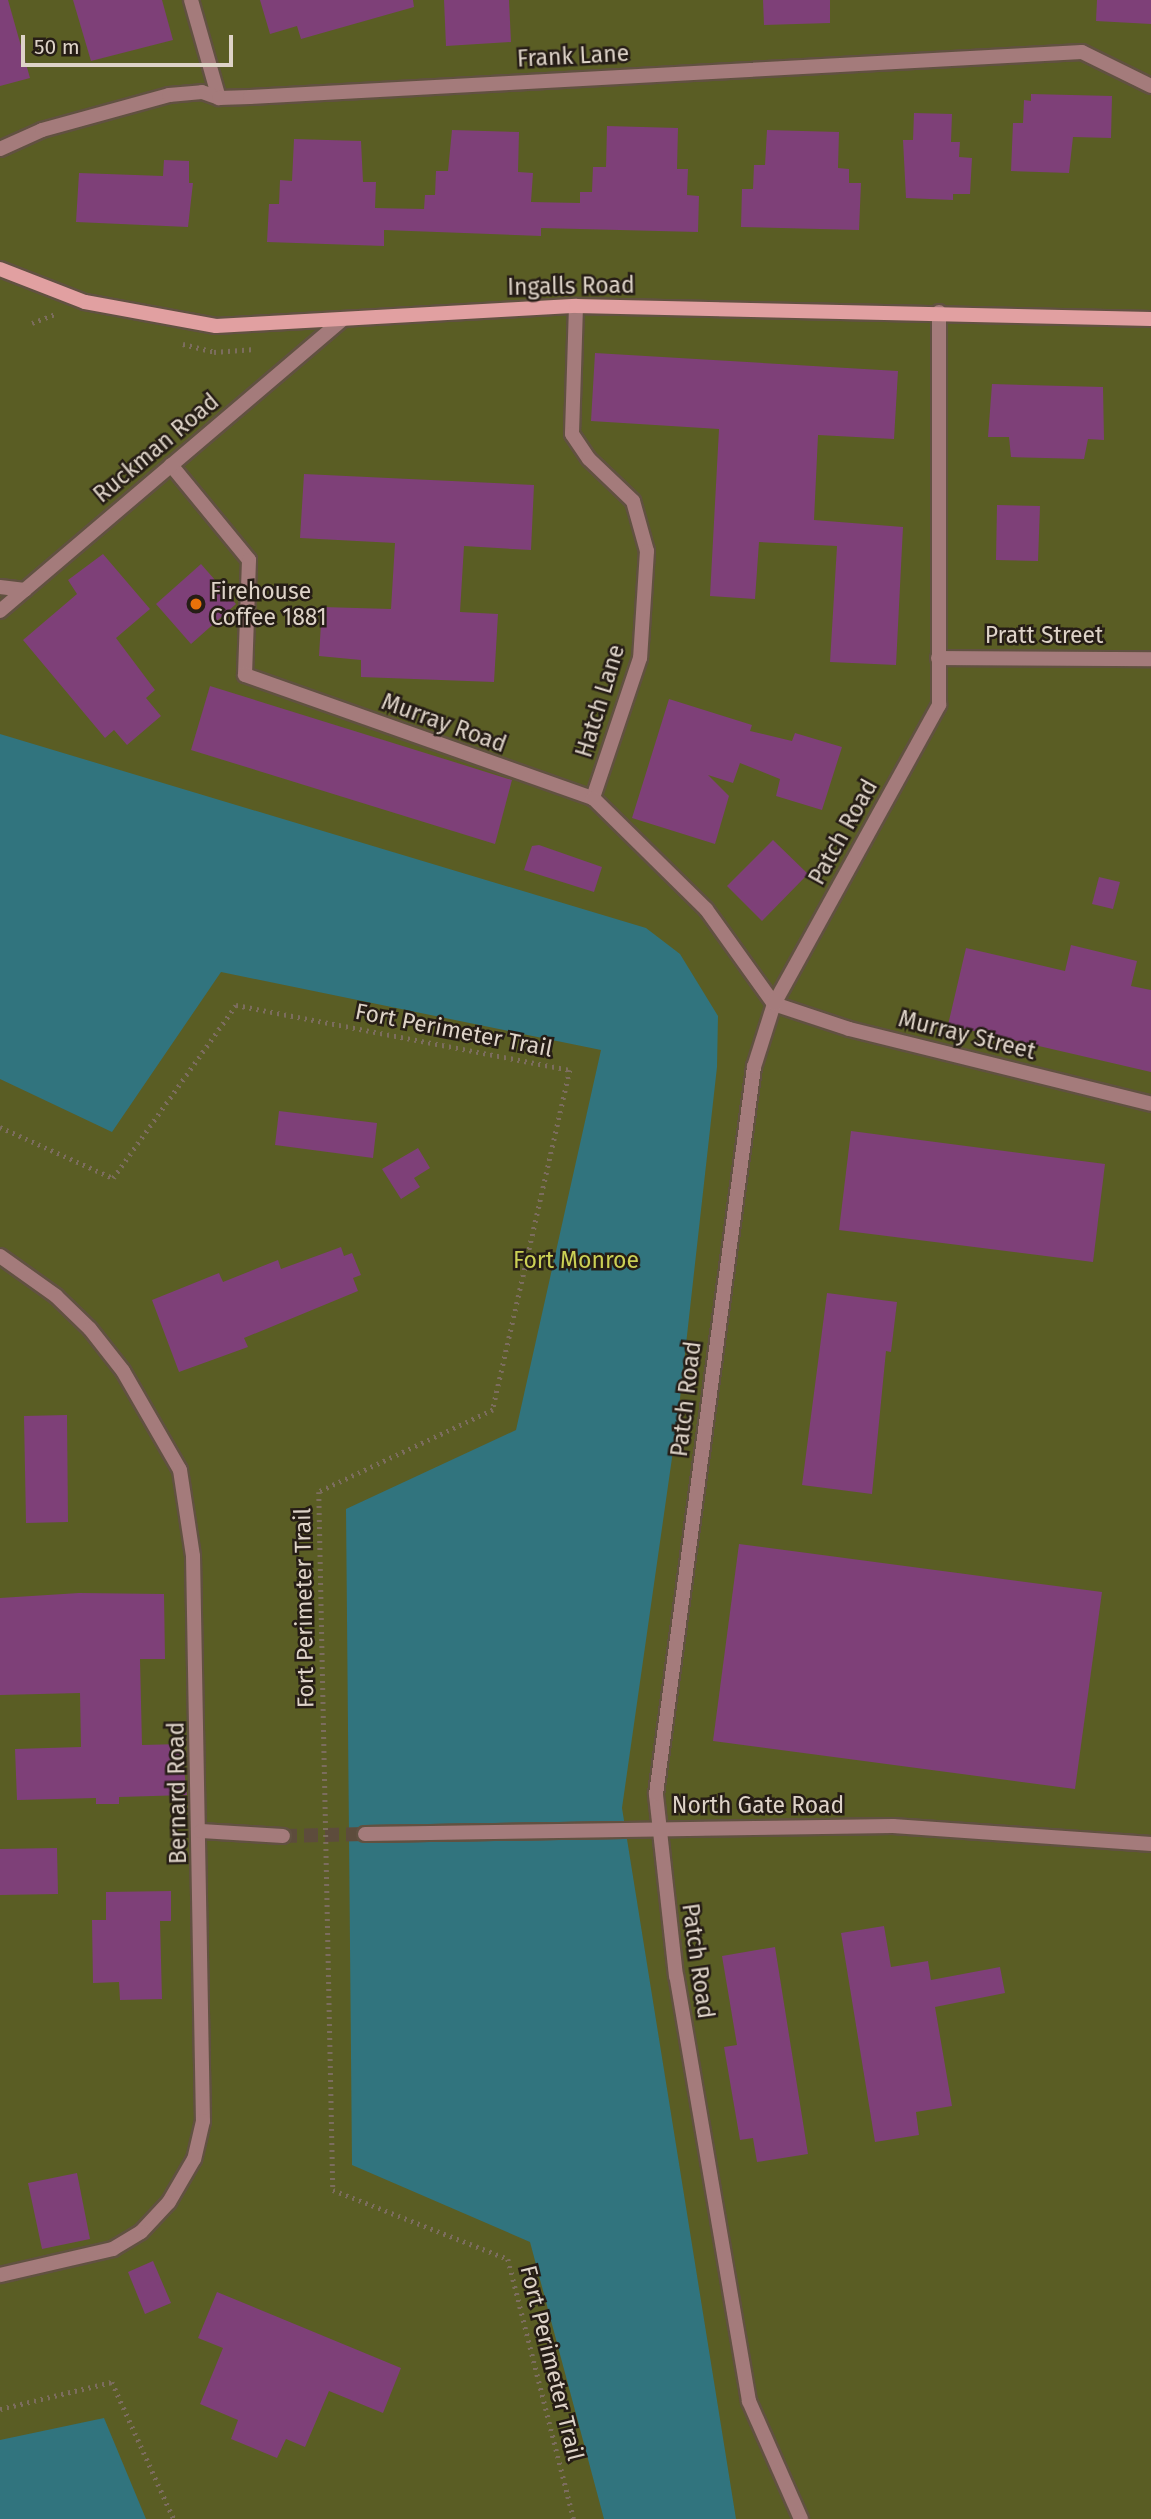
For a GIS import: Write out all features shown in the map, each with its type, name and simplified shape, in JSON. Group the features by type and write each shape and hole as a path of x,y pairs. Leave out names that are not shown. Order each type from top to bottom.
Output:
{"street":[{"path":"191,0 219,98"},
{"name":"Frank Lane","path":"0,149 29,135 169,95 202,92 219,98 1082,52 1151,86"},
{"path":"0,136 29,135"},
{"name":"Ingalls Road","path":"0,270 85,302 216,326 576,306 939,312 1151,319"},
{"name":"Hatch Lane","path":"576,306 572,434 589,458 633,501 647,551 640,658 593,798"},
{"name":"Patch Road","path":"802,2519 749,2401 676,1976 657,1829 656,1794 754,1067 774,1004 939,705 939,312"},
{"name":"Ruckman Road","path":"0,611 342,320"},
{"name":"Murray Road","path":"171,465 249,560 245,676 593,798 706,909 774,1004"},
{"path":"0,587 25,590"},
{"name":"Pratt Street","path":"938,658 1151,659"},
{"name":"Murray Street","path":"774,1004 849,1029 1151,1104"},
{"name":"Bernard Road","path":"0,1256 56,1296 90,1329 123,1371 180,1470 193,1547 201,1831 203,2121 194,2159 169,2202 141,2232 113,2249 0,2275"},
{"name":"North Gate Road","path":"365,1834 893,1826 1151,1844"},
{"path":"201,1831 284,1836"}],"path":[{"name":"Fort Perimeter Trail","path":"0,1127 113,1178 236,1005 570,1070 493,1410 320,1492 333,2190 508,2259 574,2519"},
{"path":"0,2409 112,2382 174,2519"}],"green space":[{"name":"Fort Monroe","path":"0,0 1151,0 1151,2519 0,2519"}],"water":[{"path":"0,734 646,928 680,954 718,1016 717,1067 678,1416 622,1808 736,2519 604,2519 530,2242 352,2165 346,1509 516,1430 601,1050 221,972 112,1132 0,1079"},
{"path":"104,2418 146,2519 0,2519 0,2440"}],"building":[{"path":"0,0 8,0 30,78 0,86"},
{"path":"73,0 162,0 173,40 91,61"},
{"path":"260,0 413,0 414,7 301,39 297,26 270,34"},
{"path":"444,0 509,0 511,42 446,46"},
{"path":"763,0 830,0 830,23 764,25"},
{"path":"1097,0 1151,0 1151,24 1096,21"},
{"path":"1031,94 1112,96 1111,138 1073,137 1069,173 1011,171 1013,123 1023,123 1024,100 1031,101"},
{"path":"914,113 952,114 951,142 960,142 959,157 972,158 970,194 953,194 953,200 906,198 903,140 913,140"},
{"path":"607,126 678,128 677,169 688,169 687,195 699,196 698,232 541,228 541,236 384,230 384,246 267,242 269,204 279,204 280,180 292,181 294,139 361,141 363,182 376,182 375,208 424,209 425,195 435,195 436,171 448,171 452,130 519,132 518,172 533,173 531,202 580,203 580,192 592,192 593,167 606,167"},
{"path":"767,130 839,132 838,168 849,169 849,183 861,183 859,230 741,227 742,189 753,189 754,165 765,165"},
{"path":"164,160 189,161 189,183 193,183 188,227 76,222 79,173 163,176"},
{"path":"595,353 898,371 894,439 818,435 814,520 903,527 896,665 830,662 837,546 759,542 755,599 710,596 719,429 591,421"},
{"path":"992,384 1103,387 1104,440 1088,439 1084,459 1011,457 1009,437 988,437"},
{"path":"304,474 534,485 531,550 464,546 460,612 498,614 494,682 361,677 361,660 319,656 322,607 391,609 395,543 300,538"},
{"path":"997,505 1040,506 1038,561 996,560"},
{"path":"103,554 150,609 116,638 155,690 146,698 161,716 127,745 114,730 105,738 23,640 77,594 68,580"},
{"name":"Firehouse Coffee 1881","path":"201,564 236,604 191,644 156,604"},
{"path":"210,686 512,780 495,844 191,750"},
{"path":"669,699 752,725 750,731 792,741 795,733 842,747 822,810 776,796 780,779 740,763 733,783 708,775 729,796 715,844 632,818"},
{"path":"773,840 808,874 762,921 727,886"},
{"path":"539,845 602,867 594,892 524,870 532,846"},
{"path":"1099,877 1120,882 1113,909 1092,904"},
{"path":"1071,945 1137,961 1131,986 1151,990 1151,1072 948,1025 966,948 1065,971"},
{"path":"279,1111 377,1123 373,1158 275,1145"},
{"path":"851,1131 1105,1164 1093,1262 839,1230"},
{"path":"418,1148 430,1168 414,1178 420,1187 401,1199 382,1169"},
{"path":"341,1247 344,1256 352,1253 361,1275 353,1278 358,1291 244,1338 248,1347 179,1372 152,1300 219,1273 223,1282 278,1260 281,1269"},
{"path":"827,1293 897,1302 891,1352 886,1351 872,1494 802,1485"},
{"path":"67,1415 68,1522 26,1523 24,1416"},
{"path":"739,1544 1102,1592 1075,1789 713,1741"},
{"path":"79,1593 164,1594 165,1659 140,1659 142,1745 181,1744 187,1795 119,1797 119,1804 96,1804 96,1798 17,1800 15,1749 81,1747 80,1693 0,1695 0,1598"},
{"path":"57,1848 58,1894 0,1895 0,1849"},
{"path":"171,1891 171,1921 160,1921 162,1999 120,2000 119,1982 93,1983 92,1920 106,1920 106,1892"},
{"path":"884,1926 891,1967 928,1961 931,1980 1000,1967 1005,1993 935,2007 952,2106 916,2112 919,2135 875,2142 841,1933"},
{"path":"775,1947 808,2154 757,2162 753,2138 740,2140 724,2047 737,2045 722,1956"},
{"path":"77,2173 90,2239 42,2249 28,2183"},
{"path":"153,2261 171,2303 145,2314 128,2272"},
{"path":"217,2292 401,2368 383,2413 329,2391 305,2447 286,2439 277,2458 231,2439 238,2420 200,2404 223,2348 198,2338"}],"tunnel":[{"path":"283,1836 365,1834"}],"place":[{"name":"Firehouse Coffee 1881","path":"196,604"}]}
